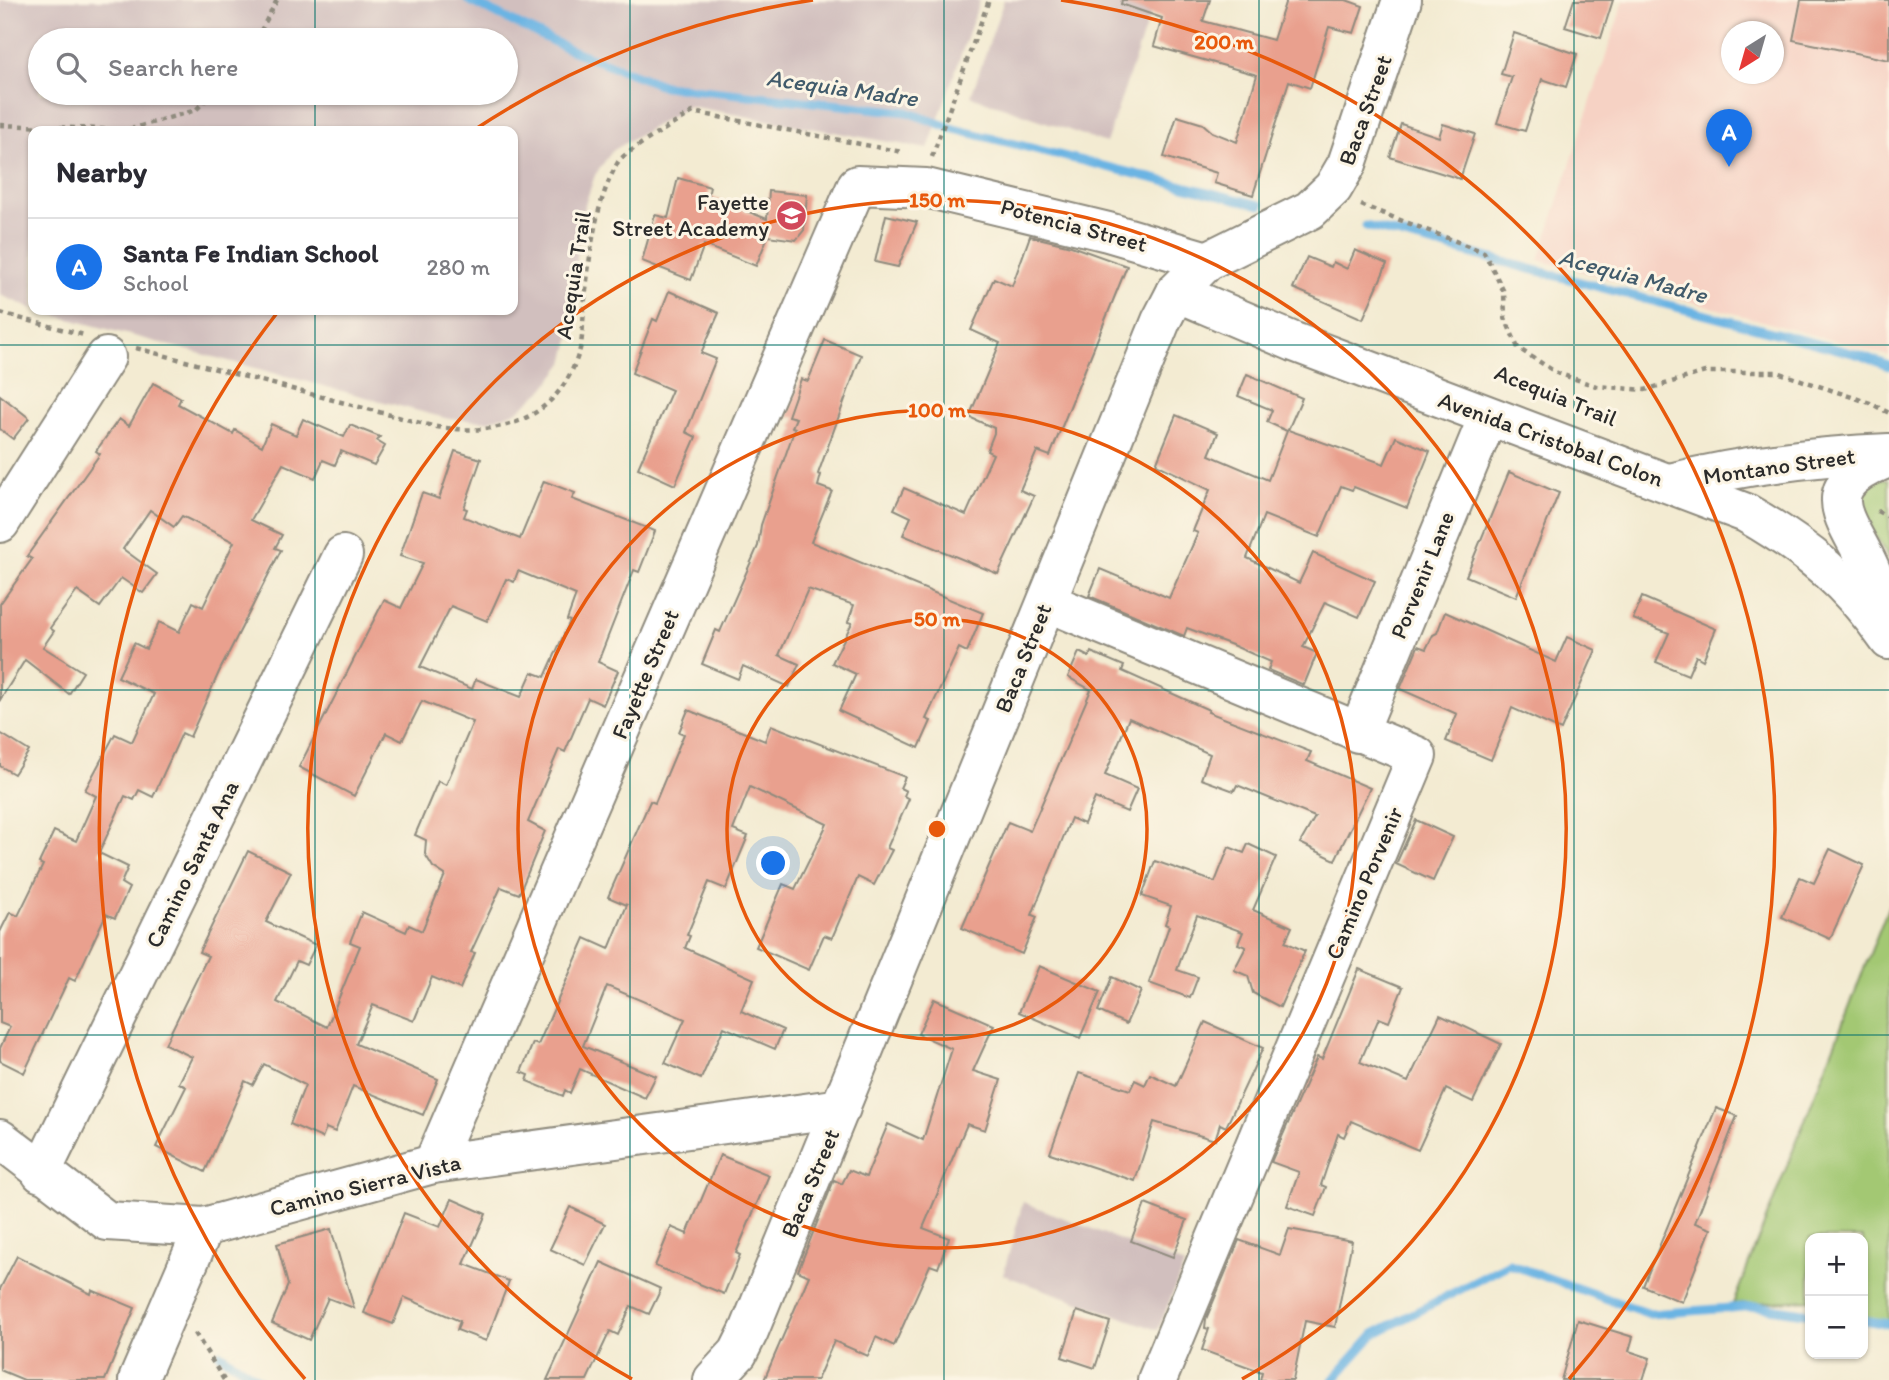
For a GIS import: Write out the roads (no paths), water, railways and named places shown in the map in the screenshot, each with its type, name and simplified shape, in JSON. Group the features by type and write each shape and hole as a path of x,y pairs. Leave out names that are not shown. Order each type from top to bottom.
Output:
{"street":[{"name":"Baca Street","path":"713,1380 738,1353 749,1331 1161,321 1176,292 1222,254 1310,210 1333,188 1347,164 1402,0"},
{"name":"Potencia Street","path":"858,185 926,188 1108,232 1222,254"},
{"name":"Fayette Street","path":"433,1164 858,185"},
{"name":"Avenida Cristobal Colon","path":"1176,292 1294,342 1746,513 1813,555 1867,609 1889,640"},
{"path":"0,523 112,347"},
{"name":"Porvenir Lane","path":"1358,733 1488,417"},
{"path":"1889,456 1862,468 1850,478 1841,507 1847,527 1872,572 1889,627"},
{"name":"Montano Street","path":"1670,483 1751,465 1816,457 1889,456"},
{"name":"Camino Santa Ana","path":"41,1173 343,555"},
{"name":"Camino Porvenir","path":"1046,603 1417,756 1157,1380"},
{"name":"Camino Sierra Vista","path":"0,1139 107,1221 204,1227 433,1164 841,1108"},
{"path":"138,1380 204,1227"}],"waterway":[{"name":"Acequia Madre","path":"468,0 571,50 664,86 907,112 954,129 1260,205"},
{"name":"Acequia Madre","path":"1366,226 1860,355 1889,366"},
{"path":"1333,1380 1374,1334 1509,1264 1650,1314 1757,1306 1805,1313"},
{"path":"1868,1321 1889,1324"},
{"path":"220,1354 259,1380"}],"place":[{"name":"Santa Fe Indian School","path":"1729,167"},
{"name":"Fayette Street Academy","path":"792,215"}]}
